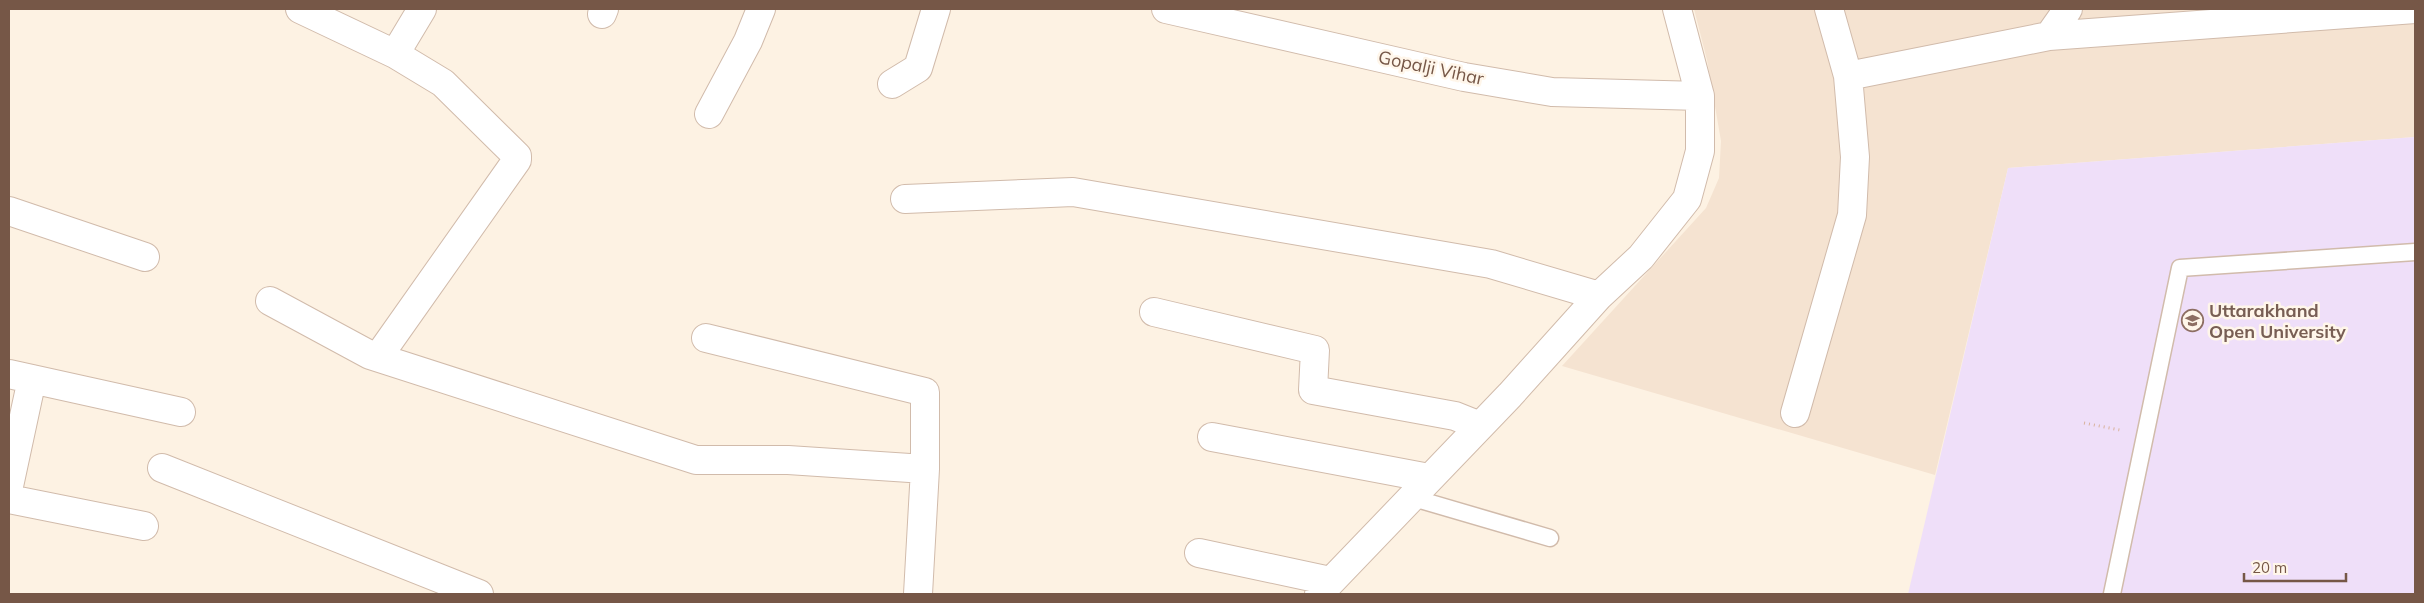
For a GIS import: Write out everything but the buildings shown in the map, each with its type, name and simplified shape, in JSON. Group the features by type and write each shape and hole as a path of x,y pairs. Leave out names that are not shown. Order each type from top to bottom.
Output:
{"street":[{"path":"300,9 395,54 444,83 517,156 517,160 378,357"},
{"path":"395,54 422,9"},
{"path":"709,114 748,41 761,9"},
{"path":"892,84 918,68 936,9"},
{"name":"Gopalji Vihar","path":"1166,9 1464,76 1552,92 1700,96"},
{"path":"1199,553 1325,587 1510,395 1599,296 1641,257 1688,199 1700,150 1700,96 1677,9"},
{"path":"1795,413 1852,215 1855,157 1848,76 1829,9"},
{"path":"2049,36 2068,9"},
{"path":"1848,76 2049,36 2415,9"},
{"path":"905,199 1073,192 1491,264 1599,296"},
{"path":"9,211 144,257"},
{"path":"270,301 378,357 696,460 788,460 925,469"},
{"path":"1154,312 1315,350 1313,390 1455,416 1480,426"},
{"path":"706,338 925,392 925,469 918,594"},
{"path":"9,486 21,377 181,412"},
{"path":"1212,437 1429,478"},
{"path":"162,468 479,594"},
{"path":"9,498 144,526"}],"lane":[{"path":"2112,594 2147,434 2180,268 2415,252"},
{"path":"1410,498 1550,538"}],"path":[{"path":"2084,424 2147,434"}],"shaded area":[{"path":"1694,9 2415,9 2415,137 2008,168 1935,475 1562,366 1706,208 1719,178 1721,141 1707,60"},
{"name":"Uttarakhand Open University","path":"2415,137 2415,594 1908,594 2008,168"}],"place":[{"name":"Uttarakhand Open University","path":"2193,321"}]}
